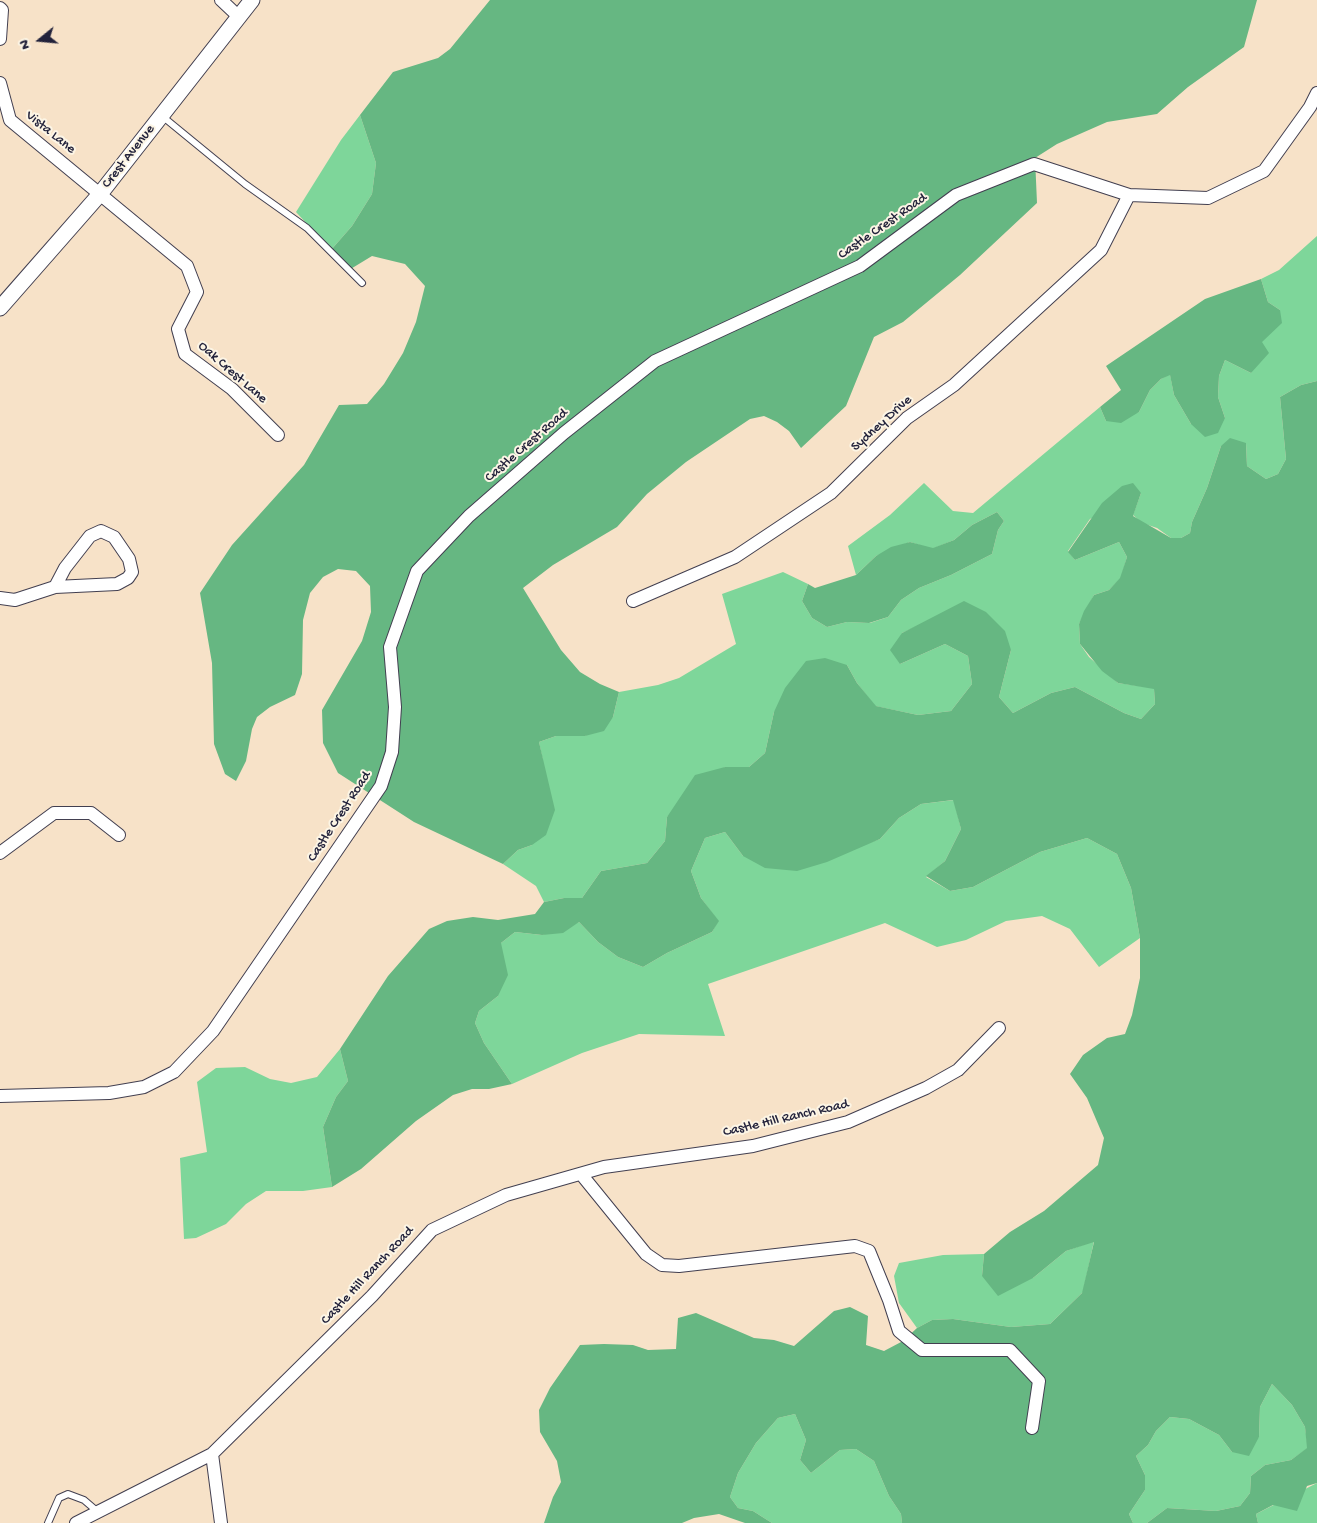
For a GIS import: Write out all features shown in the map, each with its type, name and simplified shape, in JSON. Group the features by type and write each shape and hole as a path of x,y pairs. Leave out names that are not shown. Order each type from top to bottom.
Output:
{"street":[{"path":"221,0 238,16"},
{"name":"Crest Avenue","path":"0,308 100,194 252,0"},
{"path":"0,8 2,10 0,39"},
{"name":"Vista Lane","path":"0,83 10,120 100,194"},
{"name":"Castle Crest Road","path":"0,1096 109,1093 144,1087 174,1072 213,1031 381,786 392,752 395,707 390,647 417,571 469,516 564,433 656,361 860,266 956,195 1034,164 1129,195 1208,198 1264,171 1310,107 1317,93"},
{"name":"Oak Crest Lane","path":"100,194 187,266 197,292 178,329 185,354 232,389 278,435"},
{"name":"Sydney Drive","path":"633,600 735,557 831,493 907,418 954,385 1101,250 1129,195"},
{"path":"0,598 15,600 55,587 117,584 128,578 132,572 129,559 114,537 101,531 90,536 64,568 55,587"},
{"path":"0,853 54,813 91,813 119,835"},
{"name":"Castle Hill Ranch Road","path":"76,1523 212,1454 372,1296 432,1230 506,1195 604,1167 753,1146 848,1122 926,1088 958,1070 999,1028"},
{"path":"581,1174 646,1254 662,1265 679,1266 855,1246 869,1251 889,1300 899,1331 922,1350 1010,1350 1038,1381 1032,1428"},
{"path":"212,1454 221,1523"}],"lane":[{"path":"161,115 244,184 307,228 362,284"},
{"path":"48,1523 59,1498 68,1494 84,1500 98,1512"}],"green space":[{"path":"490,0 1257,0 1244,47 1188,87 1157,114 1107,122 1057,144 1035,158 1037,203 960,275 903,322 874,337 846,406 801,448 789,431 777,422 764,416 750,419 686,462 647,494 617,527 553,565 523,588 561,650 580,672 600,684 619,692 613,717 604,731 585,736 556,736 539,742 555,810 546,835 532,845 518,850 503,864 414,822 338,773 323,743 322,710 362,641 371,612 370,586 356,571 338,569 323,577 310,593 303,620 302,674 295,695 270,707 257,717 252,729 246,761 236,781 225,774 214,744 212,663 200,593 232,545 304,465 339,405 367,404 384,384 403,353 416,322 425,286 405,264 372,256 349,270 331,250 352,226 372,194 376,163 360,115 393,72 438,58 450,49"},
{"path":"360,115 376,163 372,194 352,226 331,250 296,212 341,140"},
{"path":"1317,236 1317,381 1301,385 1280,397 1286,459 1278,474 1266,479 1247,466 1246,443 1221,446 1207,488 1192,522 1190,533 1181,538 1171,538 1157,528 1142,523 1133,515 1141,493 1090,519 1068,551 1075,560 1119,542 1127,557 1121,578 1109,590 1094,595 1079,624 1080,644 1089,657 1118,683 1154,688 1155,704 1141,719 1124,713 1075,687 1051,693 1013,713 999,697 1011,650 933,619 902,633 900,664 945,644 968,656 972,684 951,711 918,715 875,706 857,683 847,665 774,712 765,753 749,767 725,767 667,817 665,841 647,863 601,871 582,898 564,898 544,902 536,886 503,864 518,850 532,845 543,761 539,742 556,736 585,736 613,717 619,692 658,685 679,678 736,644 722,594 783,572 808,584 802,601 812,618 827,627 847,622 870,623 888,617 901,600 919,588 951,575 992,554 998,530 1004,521 997,512 972,525 954,540 932,549 910,542 876,556 856,575 848,546 890,515 924,483 953,511 973,513 1100,407 1106,421 1139,412 1150,390 1161,379 1170,374 1174,395 1191,424 1225,418 1218,397 1219,376 1225,360 1251,373 1261,342 1280,310 1268,302 1261,279 1279,270"},
{"path":"1261,279 1268,302 1280,310 1282,323 1262,342 1269,353 1251,373 1225,360 1219,376 1218,397 1225,418 1218,433 1205,437 1191,424 1174,395 1170,375 1161,379 1150,390 1139,412 1121,423 1106,421 1100,407 1121,390 1106,366 1205,299"},
{"path":"1317,381 1317,1483 1307,1486 1297,1511 1273,1505 1256,1514 1258,1523 1147,1523 1167,1508 1216,1511 1240,1506 1250,1493 1251,1476 1265,1465 1291,1460 1307,1448 1305,1427 1292,1405 1272,1384 1260,1407 1259,1437 1249,1456 1232,1452 1219,1435 1189,1419 1170,1417 1156,1431 1148,1445 1136,1456 1145,1475 1145,1490 1129,1514 1133,1523 902,1523 901,1514 889,1496 874,1461 856,1449 840,1450 811,1473 800,1460 806,1440 795,1414 778,1418 756,1443 738,1473 730,1497 738,1508 753,1511 772,1523 745,1523 719,1514 694,1518 682,1523 544,1523 553,1497 561,1482 557,1461 540,1432 539,1410 550,1388 580,1345 633,1345 648,1350 676,1349 678,1318 696,1313 754,1338 774,1340 794,1346 834,1311 850,1307 868,1316 866,1345 884,1351 903,1341 917,1328 932,1320 953,1319 1011,1327 1050,1324 1082,1293 1094,1242 1066,1251 1033,1278 998,1296 982,1276 984,1254 1010,1232 1044,1211 1098,1165 1104,1138 1087,1098 1070,1074 1083,1055 1107,1038 1125,1034 1132,1015 1140,978 1140,938 1131,888 1117,854 1087,838 1040,852 973,887 950,891 926,876 945,861 961,829 953,800 921,804 899,818 880,839 827,862 797,871 765,868 743,856 725,832 705,838 691,871 701,898 719,921 712,932 667,953 643,967 618,957 598,942 579,922 563,933 542,935 515,932 501,943 508,975 498,996 479,1011 475,1023 484,1043 512,1084 489,1089 472,1089 453,1095 416,1121 361,1169 332,1187 323,1127 336,1097 348,1081 340,1049 388,976 429,929 447,921 473,917 498,920 535,914 544,902 564,898 582,898 601,871 647,863 665,841 667,817 695,775 725,767 749,767 765,753 774,712 785,688 806,661 825,658 847,665 857,683 876,706 918,715 951,711 972,684 968,656 945,644 900,664 890,650 902,633 964,601 986,612 1005,631 1011,650 999,697 1013,713 1051,693 1075,687 1124,713 1141,719 1155,704 1154,689 1118,683 1102,671 1080,644 1079,624 1084,611 1094,595 1109,590 1120,578 1127,557 1119,542 1075,560 1068,552 1102,503 1122,486 1133,483 1141,493 1133,516 1171,538 1181,538 1190,533 1192,522 1207,488 1221,446 1230,438 1246,443 1247,466 1266,479 1278,474 1286,459 1280,397 1301,385"},
{"path":"997,512 1004,521 998,530 992,554 951,575 919,588 901,600 888,617 869,623 847,622 827,627 812,618 802,601 808,584 815,588 856,575 876,556 891,547 910,542 933,548 954,540 972,525"},
{"path":"954,800 961,829 945,861 926,877 950,891 973,887 1040,852 1087,838 1117,854 1131,888 1140,938 1099,967 1070,929 1042,916 1006,921 966,940 937,947 885,923 708,984 725,1036 639,1034 582,1053 512,1084 484,1043 475,1023 479,1011 498,996 501,943 515,932 542,935 579,922 598,942 618,957 643,967 667,953 712,932 718,921 701,898 691,871 705,838 725,832 743,856 863,845 880,839 899,818 921,804"},
{"path":"340,1049 348,1081 336,1097 323,1127 332,1187 303,1191 266,1191 246,1204 226,1224 196,1238 184,1239 180,1158 207,1152 197,1082 216,1068 245,1067 270,1079 291,1083 317,1077"},
{"path":"1094,1241 1083,1292 1050,1324 1011,1327 953,1319 932,1320 917,1328 899,1303 894,1276 899,1263 943,1255 984,1254 982,1276 1033,1278 1066,1251"},
{"path":"1272,1384 1292,1405 1305,1427 1308,1448 1291,1460 1265,1465 1251,1476 1250,1493 1240,1506 1216,1511 1167,1508 1147,1523 1133,1523 1129,1514 1145,1490 1145,1475 1136,1456 1148,1445 1156,1431 1170,1417 1189,1419 1219,1435 1232,1452 1259,1437 1260,1407"},
{"path":"795,1414 806,1440 800,1460 811,1473 840,1450 856,1449 874,1461 889,1496 901,1514 902,1523 772,1523 753,1511 738,1508 730,1497 738,1473 756,1443 778,1418"},
{"path":"1317,1483 1317,1523 1258,1523 1256,1514"}]}
